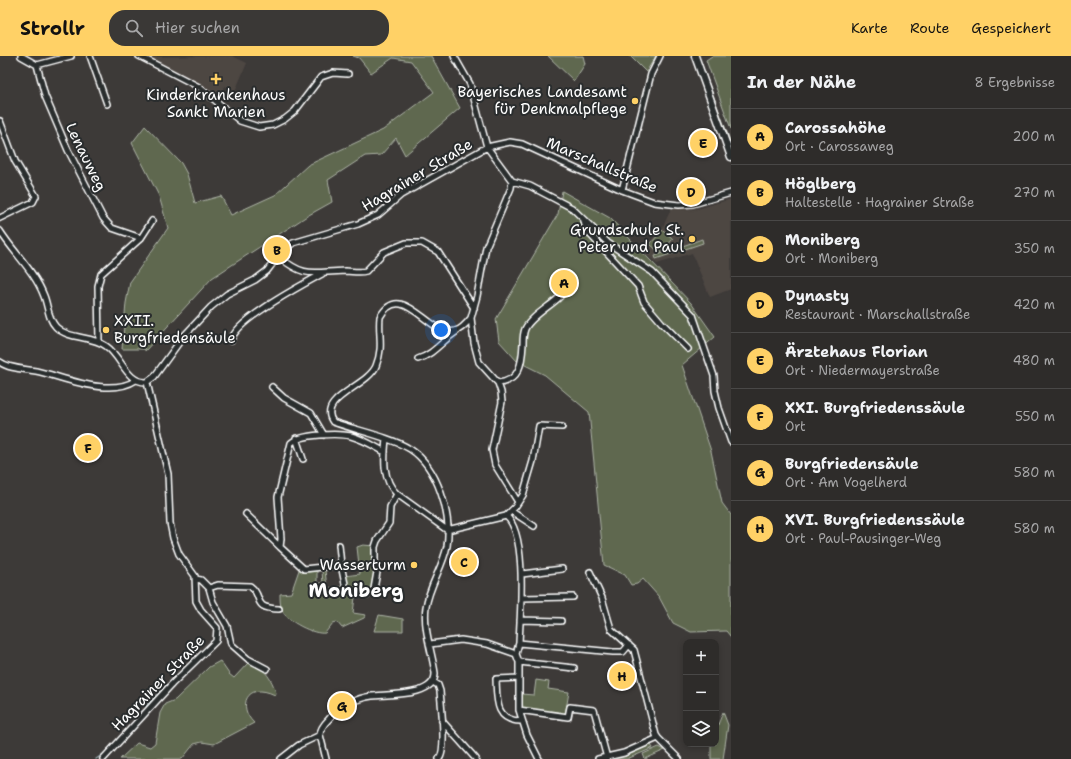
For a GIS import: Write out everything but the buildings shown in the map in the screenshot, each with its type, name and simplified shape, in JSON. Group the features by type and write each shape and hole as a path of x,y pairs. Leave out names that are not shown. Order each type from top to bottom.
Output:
{"main road":[{"path":"695,56 731,157"}],"street":[{"path":"21,56 37,65 58,57 71,56"},
{"path":"90,56 107,104"},
{"path":"139,56 199,86 240,121 259,127 273,125 285,119 295,111 312,86 321,78 333,73 348,74"},
{"path":"454,56 470,84 487,147 512,181 512,188 486,247 471,318 474,343 479,362 498,383 502,402 492,450 495,465 518,502"},
{"path":"622,190 651,74 660,56"},
{"name":"Lenauweg","path":"37,65 45,96 68,150 103,218 112,228 141,238"},
{"path":"0,121 15,161 36,196 33,202 0,218"},
{"name":"Marschallstraße","path":"487,147 510,142 522,144 622,190 654,202 679,205 708,201 731,193"},
{"name":"Hagrainer Straße","path":"147,382 154,377 183,337 211,306 227,294 255,280 267,271 278,256 293,243 358,224 378,215 401,195 487,147"},
{"path":"512,181 530,186 566,205 608,243 652,272 693,315 714,376 717,397 731,442"},
{"path":"584,220 586,230 638,286 644,302 680,342 688,348"},
{"path":"99,342 99,279 104,271 141,238 152,221"},
{"path":"0,231 36,279 55,326 68,334 99,342 113,351 127,372 136,380 147,382 168,474 170,523 173,538 179,554 194,573 196,579 201,580 209,588 218,585 250,586 253,589 259,603 264,607 279,609"},
{"path":"278,256 296,269 322,274 345,271 366,271 384,252 406,243 422,243 438,252 474,308"},
{"path":"231,341 232,334 249,319 274,302 322,274"},
{"path":"498,383 515,378 521,361 526,328 536,314 554,303 565,290 566,286"},
{"path":"326,759 320,735 325,724 335,712 357,700 372,696 410,692 431,686 435,673 425,615 426,606 447,546 447,530 443,495 430,468 410,449 386,439 333,422 328,412 336,399 357,386 372,373 381,351 382,337 379,324 383,313 391,306 400,304 408,306 436,327 447,332 456,331"},
{"path":"418,359 430,355 444,340 471,318"},
{"path":"0,362 8,366 92,385 119,386 130,384 136,380"},
{"path":"272,387 284,398 311,413 324,435"},
{"path":"386,439 386,476 389,487 396,494 447,530 506,516 523,495 528,479 539,426 562,427"},
{"path":"280,547 281,539 278,498 291,442 296,438 324,435 350,436 362,440 385,452"},
{"path":"296,438 303,459"},
{"path":"374,589 377,572 375,547 377,541 389,523 390,507 396,494"},
{"path":"511,511 534,526"},
{"path":"246,514 304,569 341,565"},
{"path":"506,516 509,519 517,541 522,574 519,643 516,654 519,662 519,710 521,721 539,759"},
{"path":"339,545 345,584"},
{"path":"522,574 562,568"},
{"path":"590,572 602,598 611,629 634,650 654,728 658,738 679,759"},
{"name":"Hagrainer Straße","path":"103,759 172,684 216,641 218,633 216,625 201,610 196,601 196,579"},
{"name":"Hagrainer Straße","path":"209,588 213,602 227,626 231,644 248,659 267,670"},
{"path":"521,598 573,597"},
{"path":"520,620 561,621"},
{"path":"430,644 461,640 487,644 516,654"},
{"path":"519,643 613,652 623,652 629,645"},
{"path":"519,662 574,668"},
{"path":"518,678 496,679 499,707 502,715 512,721 521,721"},
{"path":"433,682 438,685 440,691 442,721 442,744 440,759"},
{"path":"519,710 568,717 570,707 594,710 607,758"},
{"path":"442,721 476,759"},
{"path":"281,759 299,745 320,735"},
{"path":"598,759 607,758 637,749 658,738"}],"shaded area":[{"name":"Kinderkrankenhaus Sankt Marien","path":"232,56 247,63 235,91 225,86 219,98 198,82 148,57"},
{"name":"Grundschule St. Peter und Paul","path":"731,199 731,289 710,297 692,253 657,264 642,250 662,229 671,209 700,208"}],"green space":[{"path":"353,56 431,56 460,108 405,155 396,138 381,155 365,156 328,180 332,202 307,216 212,278 145,351 145,349 122,349 126,303 130,282 168,228 159,196 132,143 145,126 181,163 187,174 195,203 221,196 231,215 275,195 308,165 383,130 434,92 411,61 393,58 371,73 359,58"},
{"path":"548,56 583,56 585,64 574,81"},
{"path":"630,56 656,56 646,72"},
{"path":"712,56 731,56 731,129 706,60"},
{"path":"699,57 731,143 731,148"},
{"path":"562,191 610,218 691,303 715,337 682,365 711,451 722,503 731,515 731,637 726,631 691,632 673,623 659,597 643,579 637,584 631,585 625,575 604,565 589,412 545,375 517,361 499,341 496,319 558,214"},
{"path":"663,230 673,239 660,253 650,244"},
{"path":"702,239 703,243 656,259 655,256"},
{"path":"363,545 374,546 373,556 375,578 370,598 355,597 353,613 366,615 364,618 342,628 337,622 333,623 325,633 308,630 289,619 282,610 280,594 291,593 300,567 306,572 317,571 317,583 323,583 322,571 325,570 327,588 346,586 345,576 360,574 357,547"},
{"path":"379,615 403,619 403,631 374,631"},
{"path":"220,661 229,674 234,678 248,663 253,664 262,670 272,683 276,693 275,695 257,691 251,693 247,698 246,710 254,723 214,744 202,742 194,744 182,759 120,759 137,743 150,747 155,743 160,713 165,704 175,700 209,667"},
{"path":"536,680 549,682 548,689 569,692 565,715 523,708 521,694 534,695"},
{"path":"723,712 728,725 723,759 711,759 711,747 719,747 719,722"},
{"path":"651,745 653,748 627,759 611,759"},
{"path":"659,747 665,750 645,759 643,754"}],"waterway":[{"path":"146,706 169,683"},
{"path":"137,718 142,711"},
{"path":"96,759 108,751"}],"place":[{"name":"Kinderkrankenhaus Sankt Marien","path":"216,79"},
{"name":"Bayerisches Landesamt für Denkmalpflege","path":"635,101"},
{"name":"Ärztehaus Florian","path":"703,143"},
{"name":"Dynasty","path":"691,192"},
{"name":"Grundschule St. Peter und Paul","path":"692,239"},
{"name":"Höglberg","path":"277,250"},
{"name":"Carossahöhe","path":"564,283"},
{"name":"XXII. Burgfriedensäule","path":"106,330"},
{"name":"XXI. Burgfriedenssäule","path":"88,448"},
{"name":"Moniberg","path":"464,562"},
{"name":"Wasserturm","path":"414,565"},
{"name":"XVI. Burgfriedenssäule","path":"622,676"},
{"name":"Burgfriedensäule","path":"342,706"}],"district":[{"name":"Moniberg","path":"356,590"}]}
